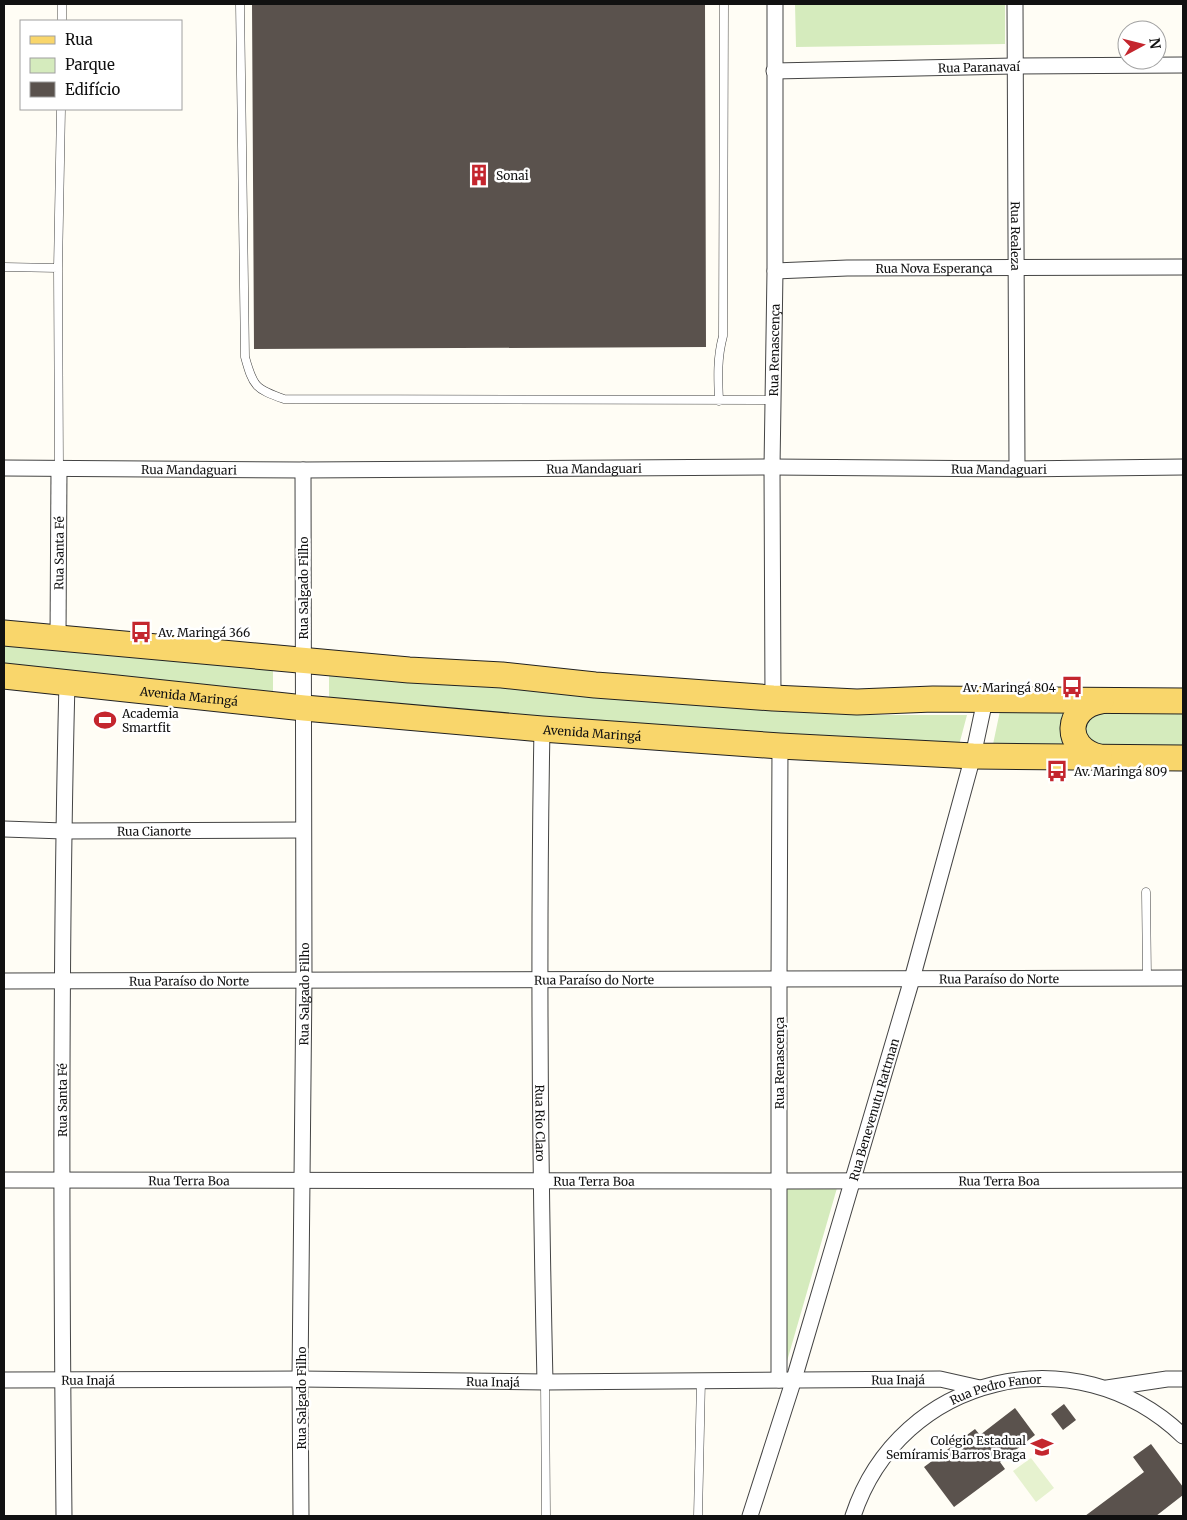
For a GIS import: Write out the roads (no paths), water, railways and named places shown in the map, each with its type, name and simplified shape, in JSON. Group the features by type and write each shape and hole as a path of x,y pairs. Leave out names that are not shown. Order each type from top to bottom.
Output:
{"main road":[{"path":"4,633 409,670 502,675 595,685 773,698 857,702 985,700 1183,701"},
{"name":"Avenida Maringá","path":"4,676 304,708 542,729 780,746 973,756 1183,758"},
{"path":"1099,757 1089,755 1080,748 1074,739 1073,728 1075,717 1081,708 1091,702 1101,700"}],"street":[{"name":"Rua Renascença","path":"773,698 772,467 775,271 775,4"},
{"name":"Rua Realeza","path":"1015,4 1017,469"},
{"name":"Rua Paranavaí","path":"774,71 1183,65"},
{"name":"Rua Nova Esperança","path":"775,271 847,268 1183,267"},
{"name":"Rua Mandaguari","path":"4,468 303,470 1183,467"},
{"name":"Rua Santa Fé","path":"58,638 59,469"},
{"name":"Rua Salgado Filho","path":"301,1516 300,1379 304,979 303,470"},
{"name":"Rua Santa Fé","path":"64,1516 62,1180 64,831 67,682"},
{"name":"Rua Benevenutu Rattman","path":"750,1516 786,1380 852,1180 912,979 973,756 985,700"},
{"name":"Rua Rio Claro","path":"542,729 539,980 540,1180 545,1382"},
{"name":"Rua Renascença","path":"780,746 780,1181 786,1380"},
{"name":"Rua Cianorte","path":"4,829 64,831 303,830"},
{"name":"Rua Paraíso do Norte","path":"4,981 1183,978"},
{"name":"Rua Terra Boa","path":"4,1180 1183,1180"},
{"name":"Rua Pedro Fanor","path":"853,1516 859,1498 880,1461 908,1430 942,1405 980,1388 1031,1378 1056,1378 1106,1388 1139,1403 1169,1423 1183,1436"},
{"name":"Rua Inajá","path":"4,1380 300,1379 545,1382 940,1379 980,1388"},
{"path":"1106,1388 1168,1379 1183,1379"}],"lane":[{"path":"62,4 62,20"},
{"path":"240,4 245,357 251,378 264,392 284,399 773,400"},
{"path":"719,401 717,367 723,336 724,4"},
{"path":"59,469 58,268 61,110"},
{"path":"4,267 58,268"},
{"path":"1146,892 1147,978"},
{"path":"698,1516 701,1380"},
{"name":"Rua Rio Claro","path":"545,1382 546,1516"}],"place":[{"name":"Sonai","path":"479,175"},
{"name":"Av. Maringá 366","path":"141,632"},
{"name":"Av. Maringá 804","path":"1072,687"},
{"name":"Academia Smartfit","path":"105,720"},
{"name":"Av. Maringá 809","path":"1057,771"},
{"name":"Colégio Estadual Semíramis Barros Braga","path":"1042,1447"}]}
